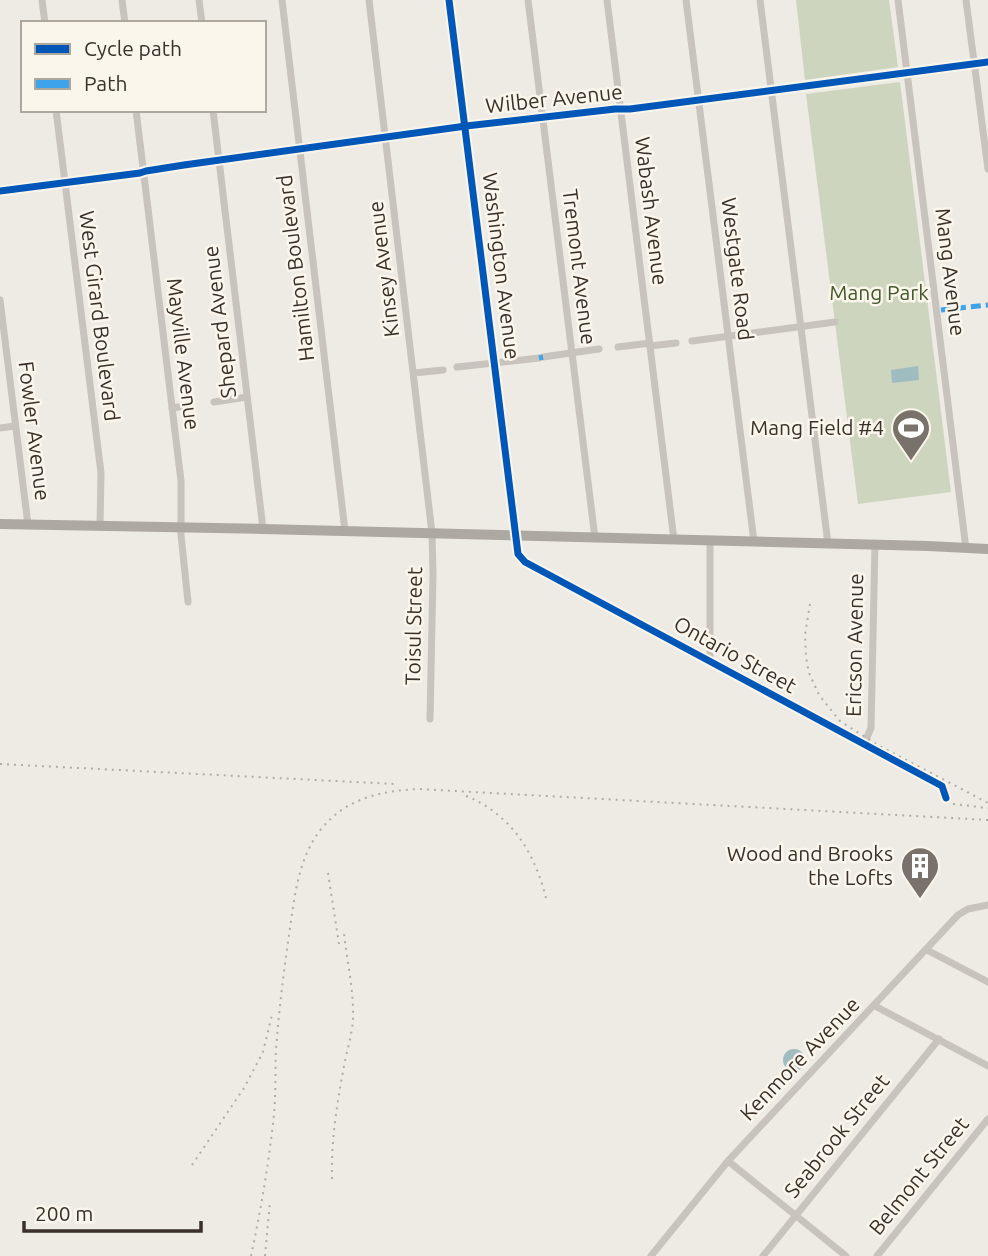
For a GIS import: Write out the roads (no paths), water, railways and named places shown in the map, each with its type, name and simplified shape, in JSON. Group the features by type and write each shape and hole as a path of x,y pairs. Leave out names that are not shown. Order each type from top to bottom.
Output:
{"main road":[{"path":"0,524 988,549"}],"street":[{"path":"42,0 46,21"},
{"path":"122,0 125,21"},
{"path":"199,0 202,21"},
{"name":"Hamilton Boulevard","path":"282,0 345,531"},
{"name":"Kinsey Avenue","path":"369,0 432,533"},
{"name":"Washington Avenue","path":"449,0 516,536"},
{"name":"Tremont Avenue","path":"527,0 595,538"},
{"name":"Wabash Avenue","path":"607,0 674,540"},
{"name":"Westgate Road","path":"685,0 754,542"},
{"path":"760,0 828,544"},
{"name":"Mang Avenue","path":"898,0 967,549"},
{"path":"967,0 988,169"},
{"name":"Wilber Avenue","path":"0,191 466,126 630,109 988,62"},
{"name":"West Girard Boulevard","path":"56,112 101,473 100,526"},
{"name":"Mayville Avenue","path":"136,112 181,481 181,528 188,602"},
{"name":"Shepard Avenue","path":"213,112 262,529"},
{"name":"Fowler Avenue","path":"0,300 28,525"},
{"path":"692,341 835,322"},
{"path":"618,347 676,343"},
{"path":"457,367 599,349"},
{"path":"414,373 443,370"},
{"path":"214,402 247,397"},
{"path":"172,408 186,405"},
{"path":"0,428 15,426"},
{"name":"Toisul Street","path":"430,719 432,533"},
{"name":"Ontario Street","path":"516,536 518,554 525,562 942,786 946,798"},
{"path":"710,541 710,661"},
{"name":"Ericson Avenue","path":"864,744 871,728 875,545"},
{"name":"Kenmore Avenue","path":"651,1256 728,1161 958,915 968,909 988,905"},
{"path":"927,950 988,982"},
{"path":"875,1006 988,1066"},
{"name":"Seabrook Street","path":"763,1256 939,1039"},
{"name":"Belmont Street","path":"877,1256 988,1119"},
{"path":"728,1161 846,1256"}],"water":[{"path":"918,366 919,380 892,383 891,370"},
{"path":"794,1049 802,1052 805,1060 802,1068 794,1071 786,1068 783,1060 786,1052"}],"railway":[{"path":"810,604 805,635 809,673 819,695 840,721 876,744 988,803"},
{"path":"0,764 395,784"},
{"path":"251,1256 272,1132 279,1019 296,888 314,839 342,810 378,794 418,789 988,820"},
{"path":"466,796 497,814 520,838 536,868 547,902"},
{"path":"953,804 988,808"},
{"path":"328,873 339,944"},
{"path":"332,1179 335,1122 353,1019 344,933"},
{"path":"192,1165 244,1088 263,1052 272,1015"},
{"path":"265,1256 270,1202"}],"place":[{"name":"Mang Field #4","path":"911,462"},
{"name":"Wood and Brooks the Lofts","path":"920,900"}],"park label":[{"name":"Mang Park","path":"879,293"}]}
